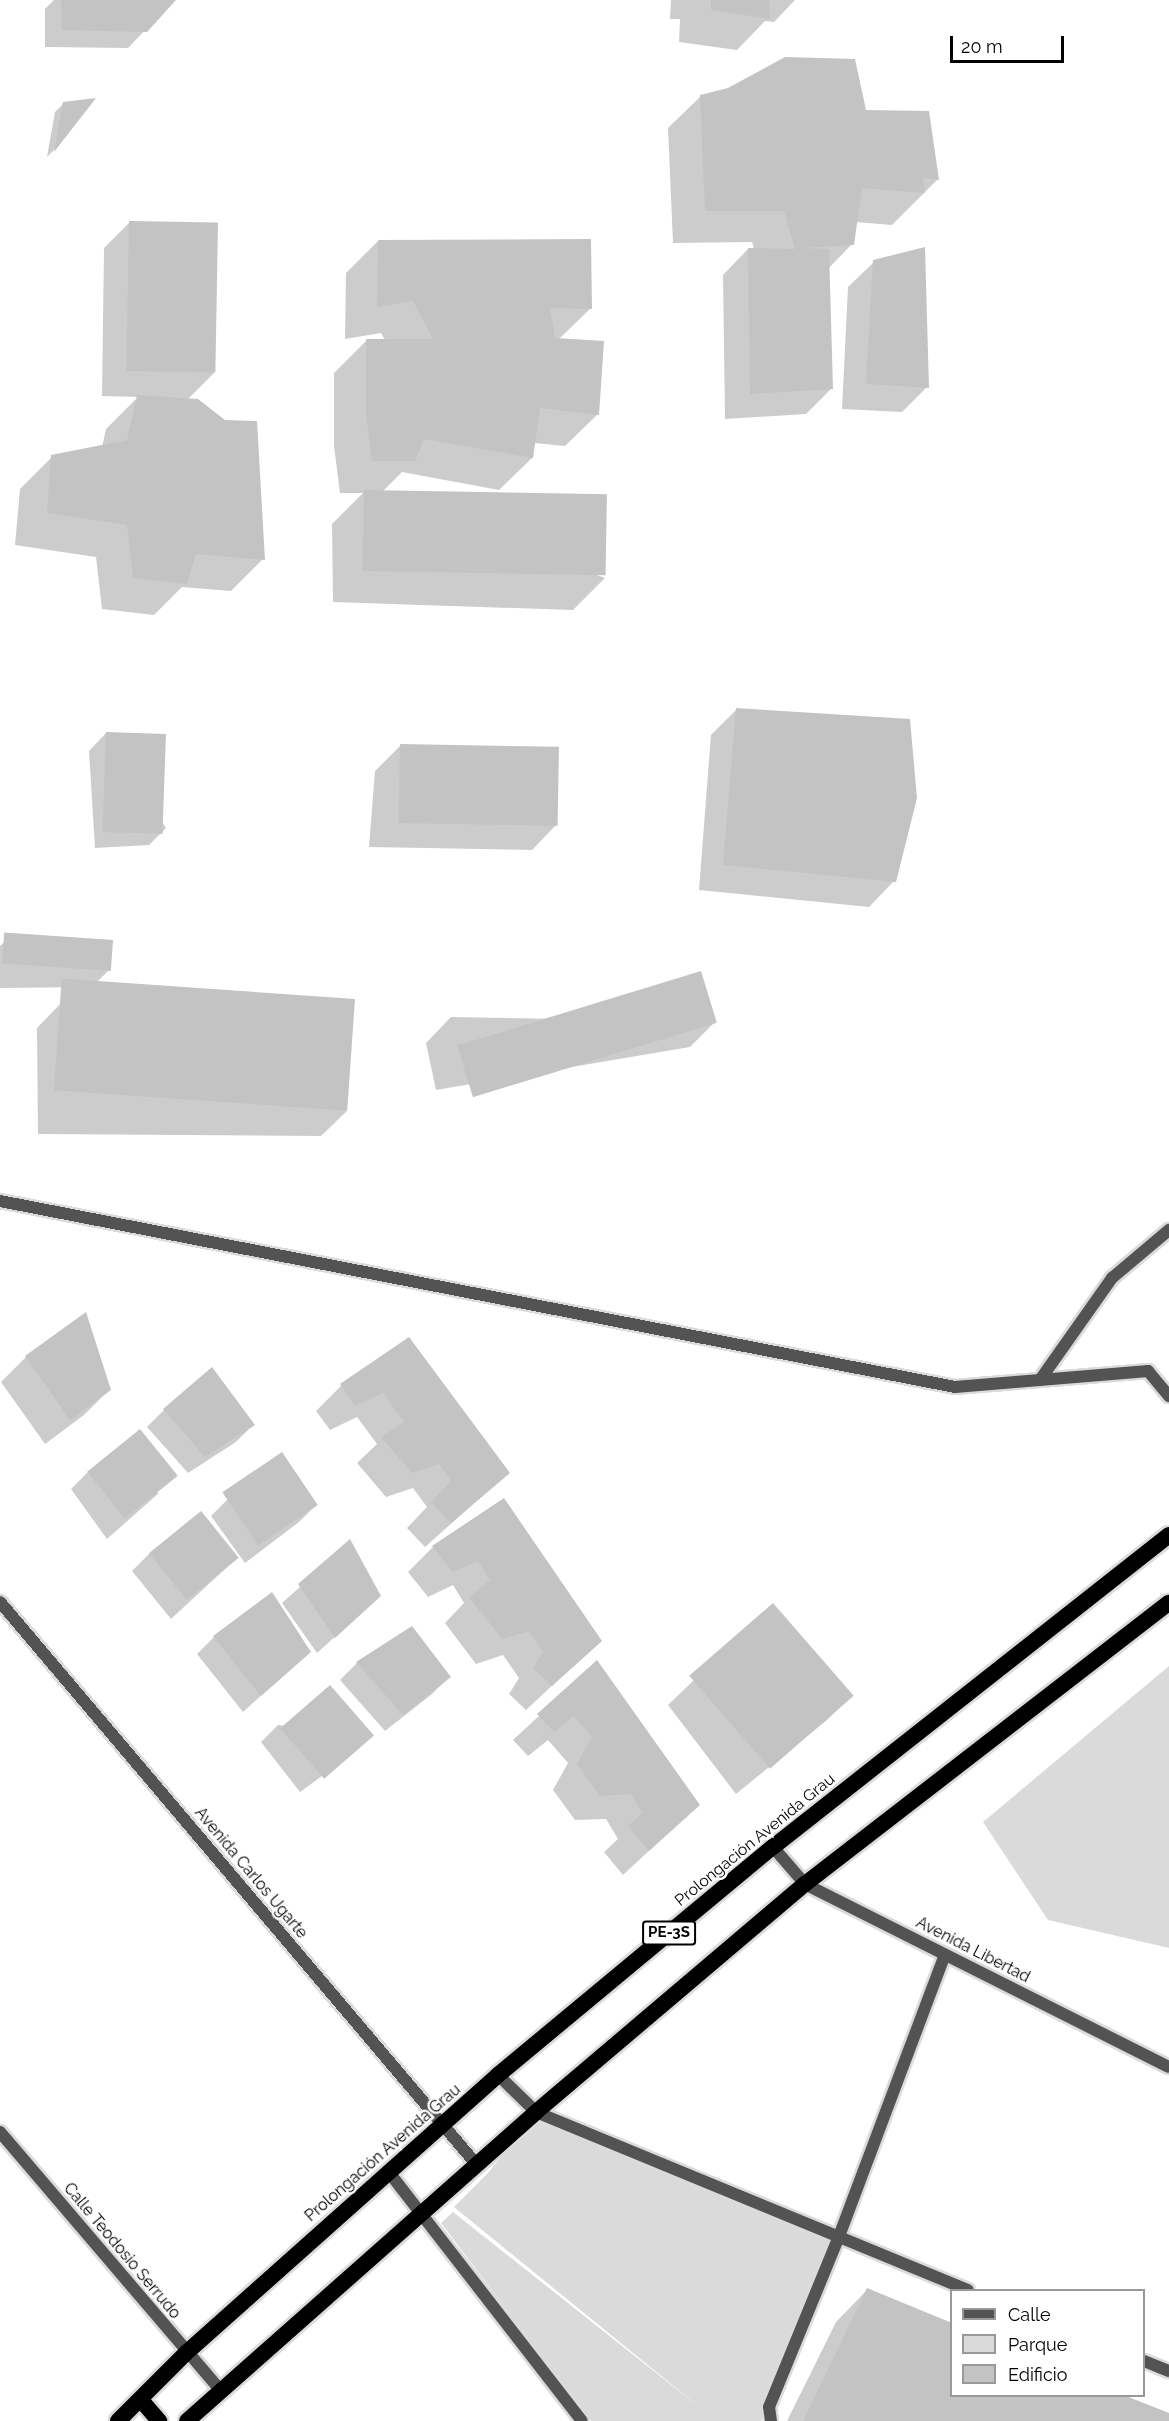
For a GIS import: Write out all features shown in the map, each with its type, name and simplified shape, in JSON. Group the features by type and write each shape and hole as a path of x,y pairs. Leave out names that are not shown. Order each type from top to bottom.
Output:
{"highway":[{"name":"Prolongación Avenida Grau","path":"186,2353 498,2075 773,1846 1169,1535"},
{"name":"PE-3S","path":"187,2421 536,2112 805,1884 1169,1604"},
{"name":"PE-3S","path":"118,2421 186,2353"},
{"path":"141,2400 159,2421"}],"street":[{"path":"0,1201 955,1387 1148,1371 1169,1396"},
{"path":"1040,1380 1112,1278 1169,1230"},
{"name":"Avenida Carlos Ugarte","path":"0,1602 477,2165"},
{"name":"Avenida Libertad","path":"773,1846 805,1884 1169,2067"},
{"path":"771,2421 769,2407 838,2239 945,1955"},
{"path":"498,2075 536,2112 838,2239 965,2289"},
{"name":"Calle Teodosio Serrudo","path":"0,2132 186,2353 221,2391"},
{"path":"388,2171 582,2421"},
{"path":"1145,2362 1169,2371"}],"green space":[{"path":"1169,1666 1169,1948 1048,1920 983,1822"},
{"path":"533,2119 836,2239 761,2421 591,2421 441,2223 453,2212 703,2410 454,2207 487,2174"}],"building":[{"path":"61,0 176,0 147,32 62,30"},
{"path":"711,0 769,0 770,19 711,10"},
{"path":"785,57 855,59 866,110 929,111 939,180 923,178 925,193 862,188 854,245 801,248 829,249 833,389 750,394 748,248 795,249 784,211 705,211 700,95 728,88"},
{"path":"96,98 54,152 63,102"},
{"path":"129,221 218,223 215,373 126,371"},
{"path":"591,239 592,309 550,308 555,338 604,341 599,415 540,408 533,458 424,439 415,461 372,461 366,413 366,339 433,339 413,301 377,307 378,240"},
{"path":"925,247 929,388 866,384 873,260"},
{"path":"137,395 198,399 225,420 257,421 265,560 196,554 187,584 133,578 127,525 47,513 51,455 127,440"},
{"path":"364,490 607,494 606,575 363,571"},
{"path":"736,708 910,719 917,798 896,882 723,865"},
{"path":"106,732 166,734 162,834 103,832"},
{"path":"400,744 559,747 558,826 399,823"},
{"path":"4,932 113,940 111,971 2,963"},
{"path":"701,971 717,1023 473,1097 457,1046"},
{"path":"62,978 355,999 347,1111 54,1090"},
{"path":"86,1312 111,1390 70,1420 25,1356"},
{"path":"409,1337 510,1473 451,1523 431,1502 451,1481 439,1464 412,1473 381,1437 404,1422 383,1393 355,1406 340,1384"},
{"path":"212,1367 255,1425 205,1457 163,1409"},
{"path":"140,1429 178,1476 125,1518 87,1472"},
{"path":"282,1452 318,1505 258,1545 222,1492"},
{"path":"504,1498 602,1641 552,1686 533,1668 543,1652 529,1631 502,1639 469,1597 490,1580 478,1561 453,1572 432,1546"},
{"path":"201,1511 239,1558 187,1600 149,1553"},
{"path":"350,1539 381,1596 335,1638 298,1584"},
{"path":"272,1592 311,1652 261,1696 213,1636"},
{"path":"773,1603 854,1696 770,1769 689,1676"},
{"path":"412,1626 451,1677 403,1715 356,1662"},
{"path":"597,1660 700,1805 649,1851 628,1826 642,1813 631,1794 600,1796 577,1764 592,1737 574,1716 554,1732 537,1714"},
{"path":"330,1685 374,1736 324,1779 280,1728"},
{"path":"867,2288 950,2322 950,2397 1129,2397 1169,2413 1169,2421 803,2421"}]}
